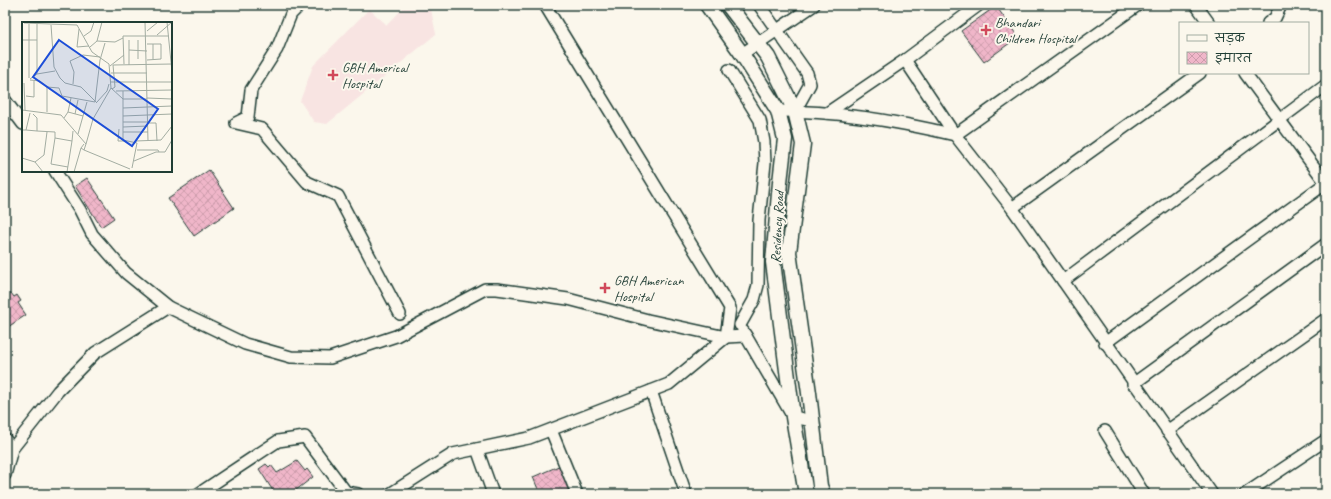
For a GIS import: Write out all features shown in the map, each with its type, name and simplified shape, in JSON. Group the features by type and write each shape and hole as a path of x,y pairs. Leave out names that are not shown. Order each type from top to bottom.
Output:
{"main road":[{"name":"Residency Road","path":"707,5 742,54 778,111 785,139 773,262 792,417 806,494"},
{"path":"728,5 768,57 795,111 803,144 789,252 813,421 820,486 823,494"}],"street":[{"path":"300,5 291,14 277,50 251,90 248,117 236,123 262,129 308,182 338,196 400,314"},
{"path":"545,5 730,308 792,417 813,421"},
{"path":"759,5 807,74 810,84 795,111"},
{"path":"742,54 814,5"},
{"path":"827,113 905,60 979,5"},
{"path":"778,111 827,113 894,122 955,135 1138,5"},
{"path":"1196,5 1208,22"},
{"path":"1269,22 1275,18 1281,5"},
{"path":"905,60 955,135 1012,208 1133,384 1212,494"},
{"path":"729,70 760,120 764,142 765,163 759,220 758,285 754,300 740,325"},
{"path":"1012,208 1199,74"},
{"path":"1105,343 1326,183 1246,74"},
{"path":"1063,282 1326,85"},
{"path":"5,100 22,123"},
{"path":"55,172 80,210 92,234 126,273 168,307 245,344 291,357 330,358 396,336 485,289 497,289 568,299 648,320 726,337 746,336"},
{"path":"1133,384 1326,244"},
{"path":"5,474 12,449 58,391 95,352 168,307"},
{"path":"390,494 453,454 529,438 670,384 726,337 730,308"},
{"path":"1167,431 1326,319"},
{"path":"651,391 686,494"},
{"path":"551,430 577,494"},
{"path":"1105,431 1144,494"},
{"path":"198,494 278,441 305,437 346,492 358,494"},
{"path":"5,440 12,449"},
{"path":"1245,494 1326,440"},
{"path":"477,449 493,494"}],"shaded area":[{"path":"406,5 430,5 436,34 327,124 314,122 300,101 313,66 369,9 387,25"}],"building":[{"path":"996,6 1018,37 984,62 961,31"},
{"path":"209,170 234,208 194,236 168,198"},
{"path":"87,178 114,218 101,227 75,186"},
{"path":"11,293 14,297 17,295 21,301 18,303 26,315 5,329 5,298"},
{"path":"297,461 305,471 307,469 313,477 291,494 287,494 286,492 282,494 275,494 259,469 266,464 269,467 271,465 277,473"},
{"path":"561,465 574,494 540,494 533,477"}],"place":[{"name":"Bhandari Children Hospital","path":"986,30"},
{"name":"GBH Americal Hospital","path":"333,75"},
{"name":"GBH American Hospital","path":"605,288"}]}
